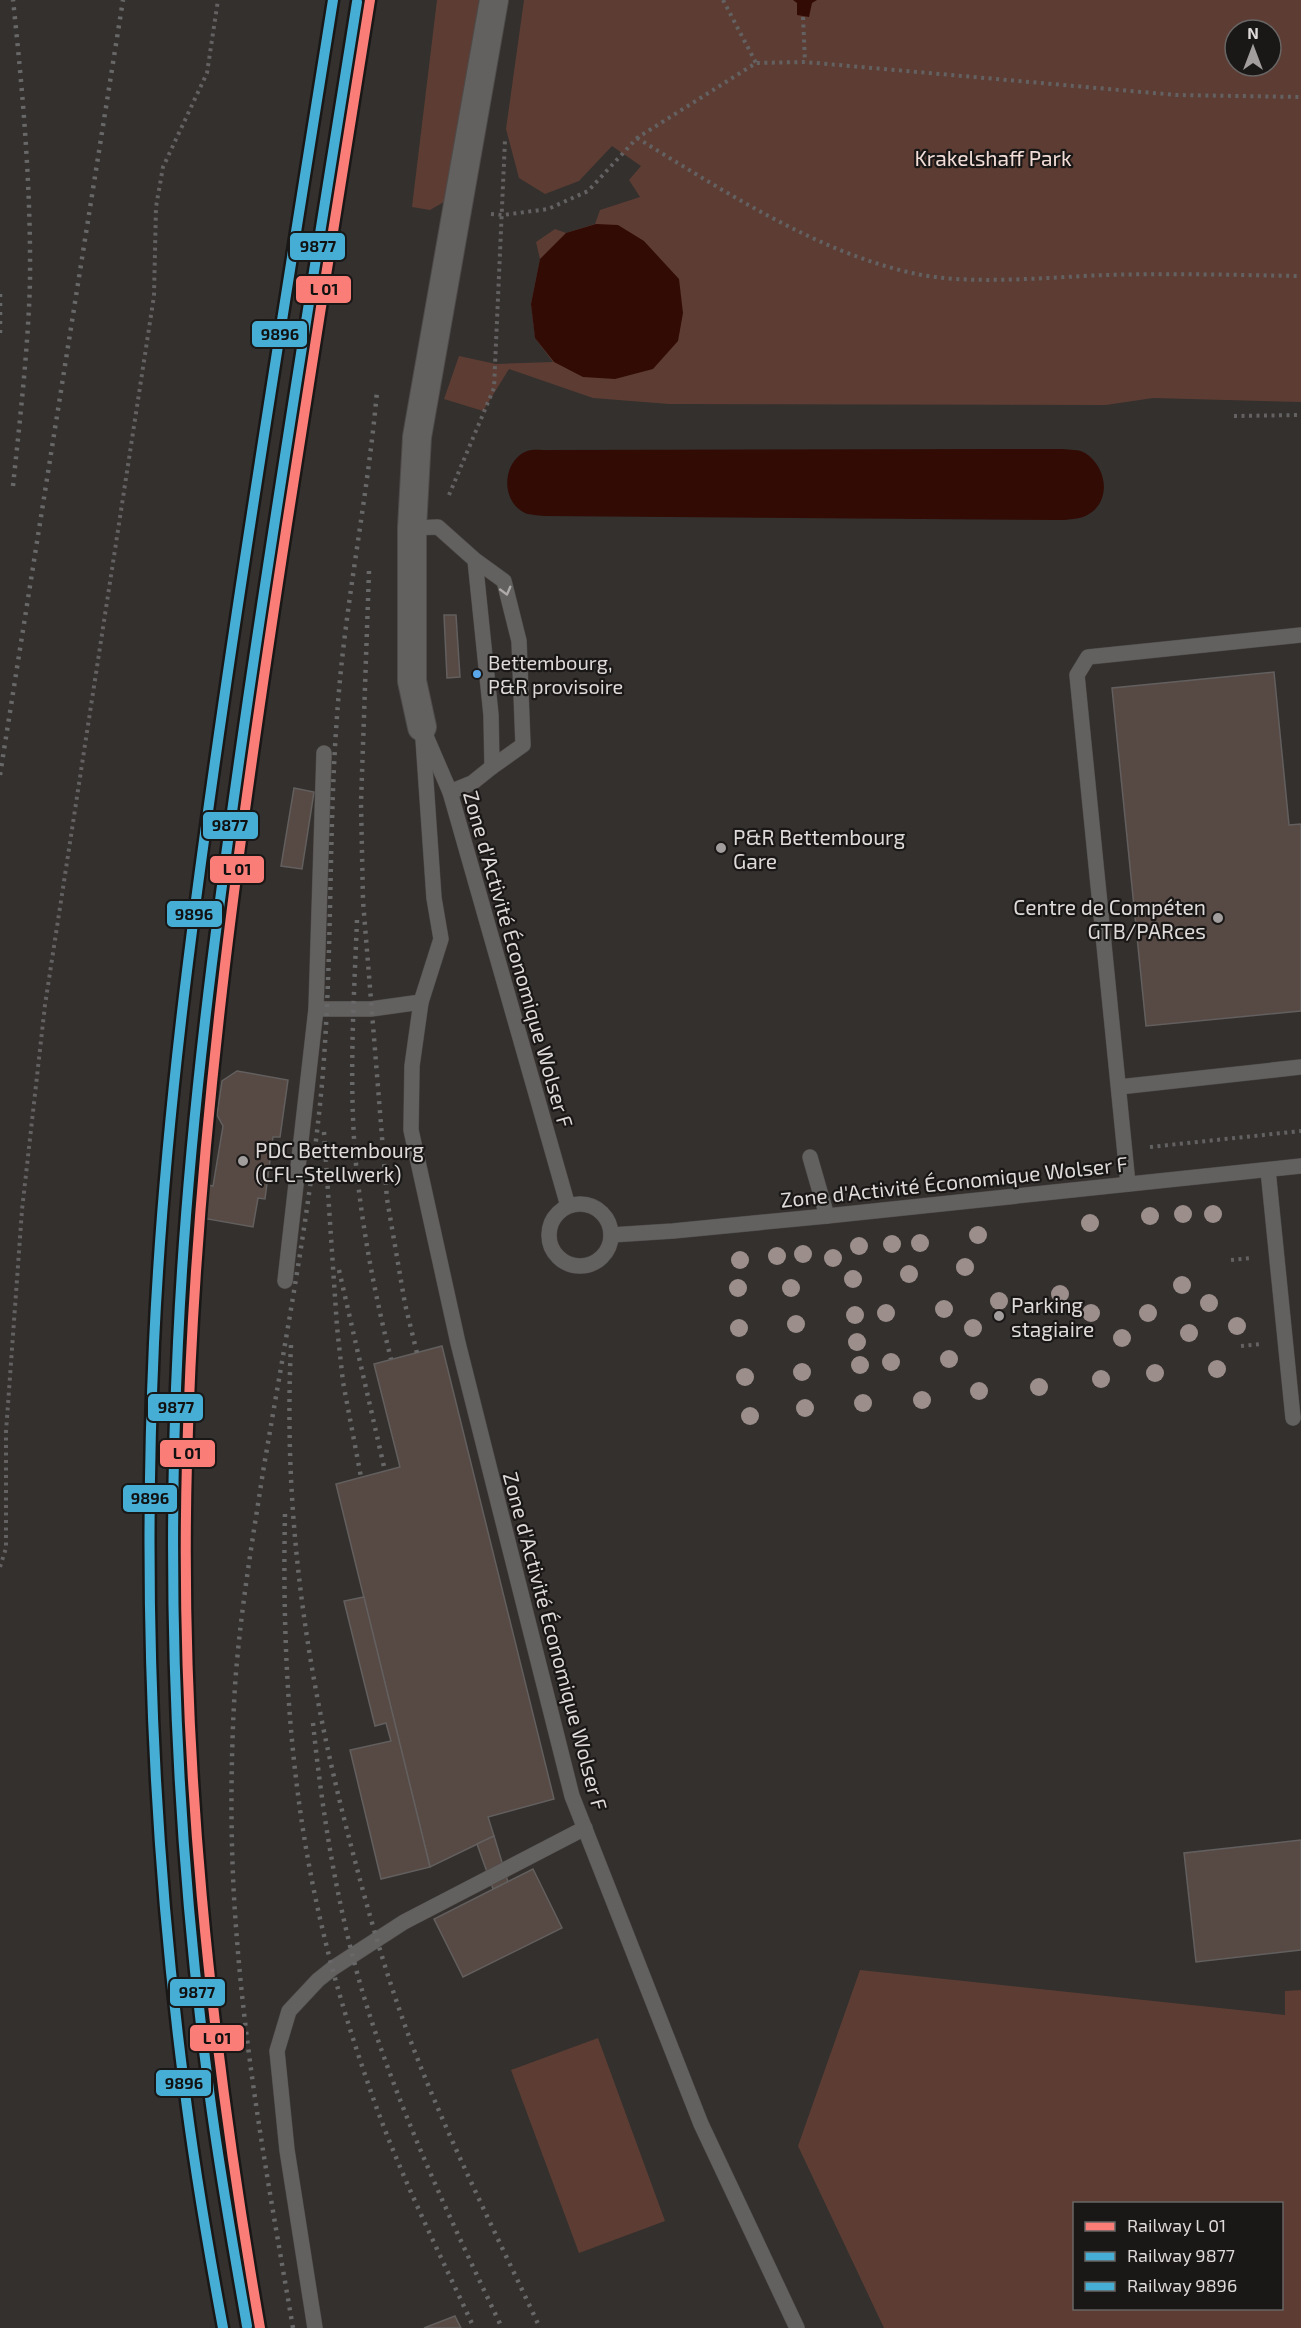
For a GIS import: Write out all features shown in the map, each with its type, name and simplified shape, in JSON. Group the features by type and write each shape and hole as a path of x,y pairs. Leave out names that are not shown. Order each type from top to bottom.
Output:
{"street":[{"path":"422,727 412,681 412,528 417,437 494,0"}],"lane":[{"path":"412,528 438,527 475,560 504,581 519,641 523,746 472,783 450,792"},
{"path":"475,560 491,715 492,767"},
{"path":"1128,1184 1077,675 1088,657 1301,635"},
{"name":"Zone d'Activité Économique Wolser F","path":"422,727 450,792 568,1206"},
{"name":"Zone d'Activité Économique Wolser F","path":"422,727 434,898 441,939 421,1002 412,1066 411,1131 460,1354 572,1796 701,2124 797,2328"},
{"path":"285,1281 316,1009 324,753"},
{"path":"316,1009 371,1009 421,1002"},
{"path":"1119,1087 1301,1067"},
{"path":"810,1156 827,1216"},
{"name":"Zone d'Activité Économique Wolser F","path":"611,1235 827,1216 1301,1166"},
{"path":"1268,1170 1293,1418"},
{"path":"578,1203 598,1209 610,1224 611,1235 605,1253 598,1261 578,1266 567,1264 552,1250 548,1239 552,1219 568,1206 578,1203"},
{"path":"315,2328 287,2150 277,2051 288,2011 333,1968 404,1922 585,1828"}],"path":[{"path":"0,1567 6,1548 6,1432 22,1210 45,1005 154,296 156,207 163,167 207,73 218,0"},
{"path":"723,0 756,63"},
{"path":"803,17 805,62"},
{"path":"457,212 502,215 548,209 588,191 637,138 756,63 805,62 1176,95 1301,97"},
{"path":"446,501 494,388 506,129"},
{"path":"637,138 760,212 853,255 913,273 974,279 1149,273 1301,276"},
{"path":"1234,416 1301,415"},
{"path":"1125,1149 1301,1131"}],"green space":[{"path":"437,0 479,0 449,199 430,210 412,207"},
{"name":"Krakelshaff Park","path":"524,0 1301,0 1301,402 1153,398 1106,405 669,404 593,398 509,369 483,411 444,399 459,356 496,364 553,362 535,338 531,304 540,259 536,242 555,229 566,233 595,224 600,210 640,197 629,180 641,166 612,146 579,181 545,194 519,178 506,129"},
{"path":"860,1970 1285,2015 1285,1991 1301,1990 1301,2328 884,2328 798,2146"},
{"path":"598,2038 665,2221 579,2253 511,2070"}],"shaded area":[{"path":"793,0 817,0 812,3 809,17 797,15 797,3"},
{"path":"596,224 618,225 644,241 679,279 683,313 678,341 653,369 615,379 583,377 554,362 535,338 531,304 540,259 566,233"},
{"path":"1062,449 1085,453 1099,468 1103,477 1103,496 1099,504 1083,517 1064,520 544,516 527,514 517,507 511,500 507,481 513,463 519,456 534,450"}],"building":[{"path":"444,615 456,615 460,677 447,678"},
{"name":"Centre de Compéten GTB/PARces","path":"1274,672 1289,825 1301,824 1301,1011 1146,1026 1112,688"},
{"path":"294,788 314,792 302,869 281,866"},
{"name":"PDC Bettembourg (CFL-Stellwerk)","path":"237,1071 288,1080 280,1137 273,1137 265,1199 258,1198 253,1227 202,1218 208,1185 213,1186 223,1126 217,1115 222,1081"},
{"path":"442,1346 554,1799 488,1817 494,1836 430,1867 336,1484 400,1467 374,1364"},
{"path":"364,1597 430,1867 381,1879 350,1750 391,1741 386,1723 375,1726 344,1601"},
{"path":"494,1836 508,1882 493,1889 477,1844"},
{"path":"1301,1840 1301,1950 1196,1962 1184,1853"},
{"path":"533,1869 562,1928 463,1977 434,1919"},
{"path":"455,2316 461,2328 424,2328"}],"railway":[{"path":"13,0 26,141 30,282 26,359 13,486"},
{"path":"0,775 123,0"},
{"path":"0,294 0,335"},
{"path":"293,2328 260,2134 241,1989 232,1845 233,1718 237,1659 247,1579 301,1249 319,1114 327,1011 332,805 338,703 377,391"},
{"path":"369,571 361,803 363,901 387,1199 405,1304 417,1353"},
{"path":"357,920 352,1065 355,1153 369,1257 391,1359"},
{"path":"324,1132 337,1327 343,1382 361,1477"},
{"path":"339,1270 385,1471"},
{"path":"291,1345 289,1408 291,1470 294,1531 301,1592 320,1713 348,1834 382,1956 412,2046 451,2139 540,2328"},
{"path":"285,1514 285,1618 290,1722 302,1825 322,1927 344,2010 382,2122 419,2211 474,2328"},
{"path":"313,1723 334,1869 358,1978 383,2054 414,2133 502,2328"}],"transit line":[{"path":"260,2328 226,2112 213,2004 193,1788 186,1570 187,1461 192,1343 199,1225 236,874 287,524 370,0"}],"rail line":[{"name":"9896","path":"223,2328 192,2145 164,1899 150,1621 154,1343 172,1100 201,859 250,524 333,0"},
{"name":"9877","path":"247,2326 208,2082 188,1898 181,1805 176,1713 173,1527 178,1342 196,1100 225,860 274,525 357,2"}],"place":[{"name":"Bettembourg, P&R provisoire","path":"477,674"},
{"name":"P&R Bettembourg Gare","path":"721,848"},
{"name":"Centre de Compéten GTB/PARces","path":"1218,918"},
{"name":"PDC Bettembourg (CFL-Stellwerk)","path":"243,1161"},
{"name":"Parking stagiaire","path":"999,1316"}]}
